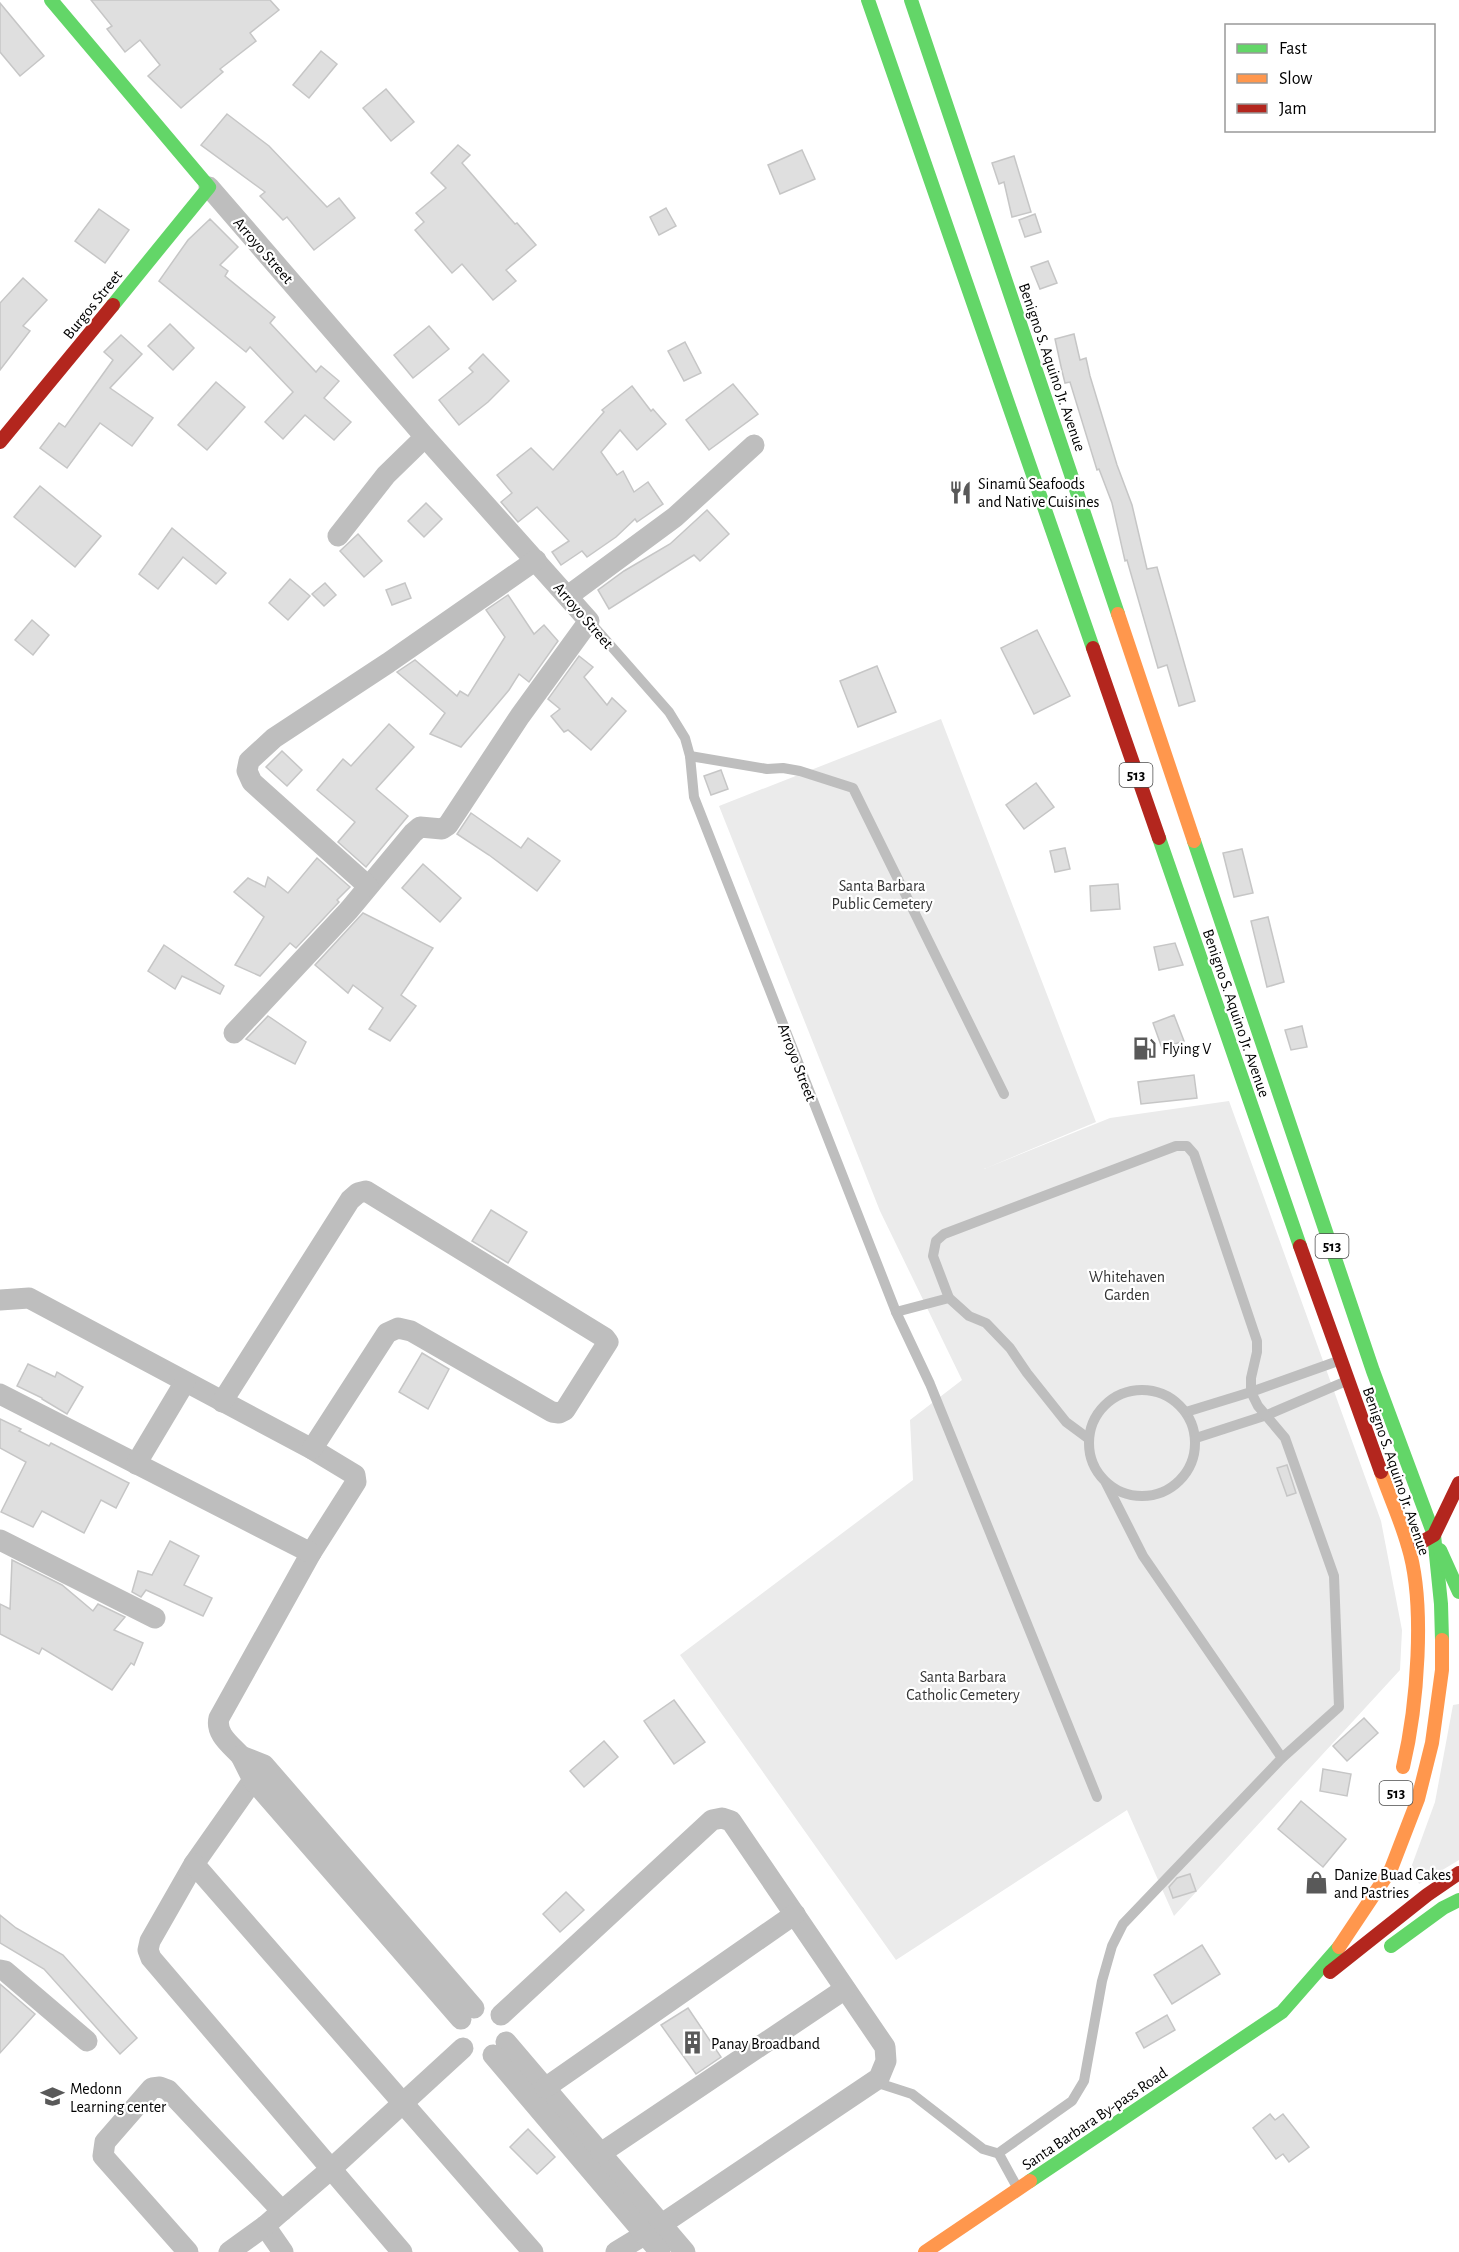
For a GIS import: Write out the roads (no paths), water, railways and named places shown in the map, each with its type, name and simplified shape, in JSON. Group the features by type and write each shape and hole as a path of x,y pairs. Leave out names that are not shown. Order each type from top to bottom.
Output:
{"main road":[{"name":"Arroyo Street","path":"51,0 209,187"},
{"name":"Benigno S. Aquino Jr. Avenue","path":"868,0 1353,1356 1434,1535 1441,1604 1442,1670 1432,1743 1418,1799 1391,1869 1345,1940 1282,2012"},
{"name":"Benigno S. Aquino Jr. Avenue","path":"911,0 985,234 1361,1376 1409,1548 1417,1600 1416,1673 1410,1737 1398,1782"},
{"name":"Burgos Street","path":"0,442 209,187"},
{"path":"1455,1634 1441,1604 1409,1548 1434,1535 1459,1483"},
{"path":"1434,1535 1459,1592"},
{"path":"1282,2012 1380,1931 1459,1873"},
{"path":"1381,1953 1443,1908 1459,1900"},
{"name":"513","path":"1282,2012 1316,1953"},
{"path":"1282,2012 1361,1965"},
{"name":"Santa Barbara By-pass Road","path":"925,2252 1282,2012"}],"street":[{"name":"Arroyo Street","path":"209,187 425,437 589,621"},
{"path":"338,536 386,475 425,437"},
{"path":"568,596 675,517 754,445"},
{"path":"368,886 252,782 247,771 249,761 293,724 388,663 536,560"},
{"path":"234,1033 349,910 417,828 442,829 448,825 520,716 589,621"},
{"path":"222,1402 357,1192 366,1191 605,1338 608,1342 565,1410 559,1413 552,1412 411,1331 398,1328 387,1333 312,1449"},
{"path":"0,1300 29,1298 312,1449 355,1475 356,1482 311,1553 219,1718 217,1725 220,1733 241,1756 264,1765 260,1774 195,1864 150,1941 148,1950 151,1958 402,2252"},
{"path":"136,1464 185,1382"},
{"path":"0,1394 311,1553"},
{"path":"0,1540 155,1618"},
{"path":"260,1774 467,2013"},
{"path":"501,2015 711,1820 722,1818 731,1821 885,2047 886,2061 879,2078 616,2252"},
{"path":"195,1864 532,2252"},
{"path":"545,2088 795,1914"},
{"path":"0,1971 5,1971 87,2041"},
{"path":"601,2152 845,1989"},
{"path":"489,2007 501,2015 507,2028 499,2048 477,2056 464,2048 457,2034 467,2013 489,2007"},
{"path":"229,2252 265,2226 331,2169 464,2048"},
{"path":"499,2048 545,2088 601,2152 654,2229 660,2252"},
{"path":"499,2048 654,2229 685,2252"},
{"path":"188,2252 103,2156 105,2142 152,2088 160,2087 168,2090 282,2211"},
{"path":"265,2226 283,2252"}],"lane":[{"name":"Arroyo Street","path":"589,621 669,712 685,738 690,756 694,797 896,1312 915,1350 1097,1797"},
{"path":"690,756 766,769 783,768 800,771 854,788 1004,1094"},
{"path":"1000,2154 1012,2142 1072,2101 1084,2081 1102,1981 1112,1946 1123,1924 1282,1758 1339,1707 1334,1576 1285,1438 1258,1406 1251,1392 1257,1341 1194,1154 1186,1146 1176,1146 944,1234 936,1241 933,1256 949,1298 969,1316 986,1323 1010,1348 1066,1422 1089,1439"},
{"path":"896,1312 949,1298"},
{"path":"1186,1412 1353,1356"},
{"path":"1196,1438 1267,1415 1361,1376"},
{"path":"1106,1483 1122,1492 1140,1496 1158,1494 1174,1486 1187,1473 1194,1456 1196,1438 1186,1412 1175,1400 1160,1392 1144,1389 1128,1391 1113,1398 1100,1409 1092,1423 1089,1439 1094,1466 1106,1483 1143,1556 1282,1758"},
{"path":"874,2081 912,2094 982,2149 1000,2154 1018,2189"}],"place":[{"name":"Sinamû Seafoods and Native Cuisines","path":"960,492"},
{"name":"Flying V","path":"1144,1048"},
{"name":"Danize Buad Cakes and Pastries","path":"1316,1883"},
{"name":"Panay Broadband","path":"693,2043"},
{"name":"Medonn Learning center","path":"52,2097"}],"park label":[{"name":"Santa Barbara Public Cemetery","path":"882,894"},
{"name":"Whitehaven Garden","path":"1127,1285"},
{"name":"Santa Barbara Catholic Cemetery","path":"963,1685"}]}
